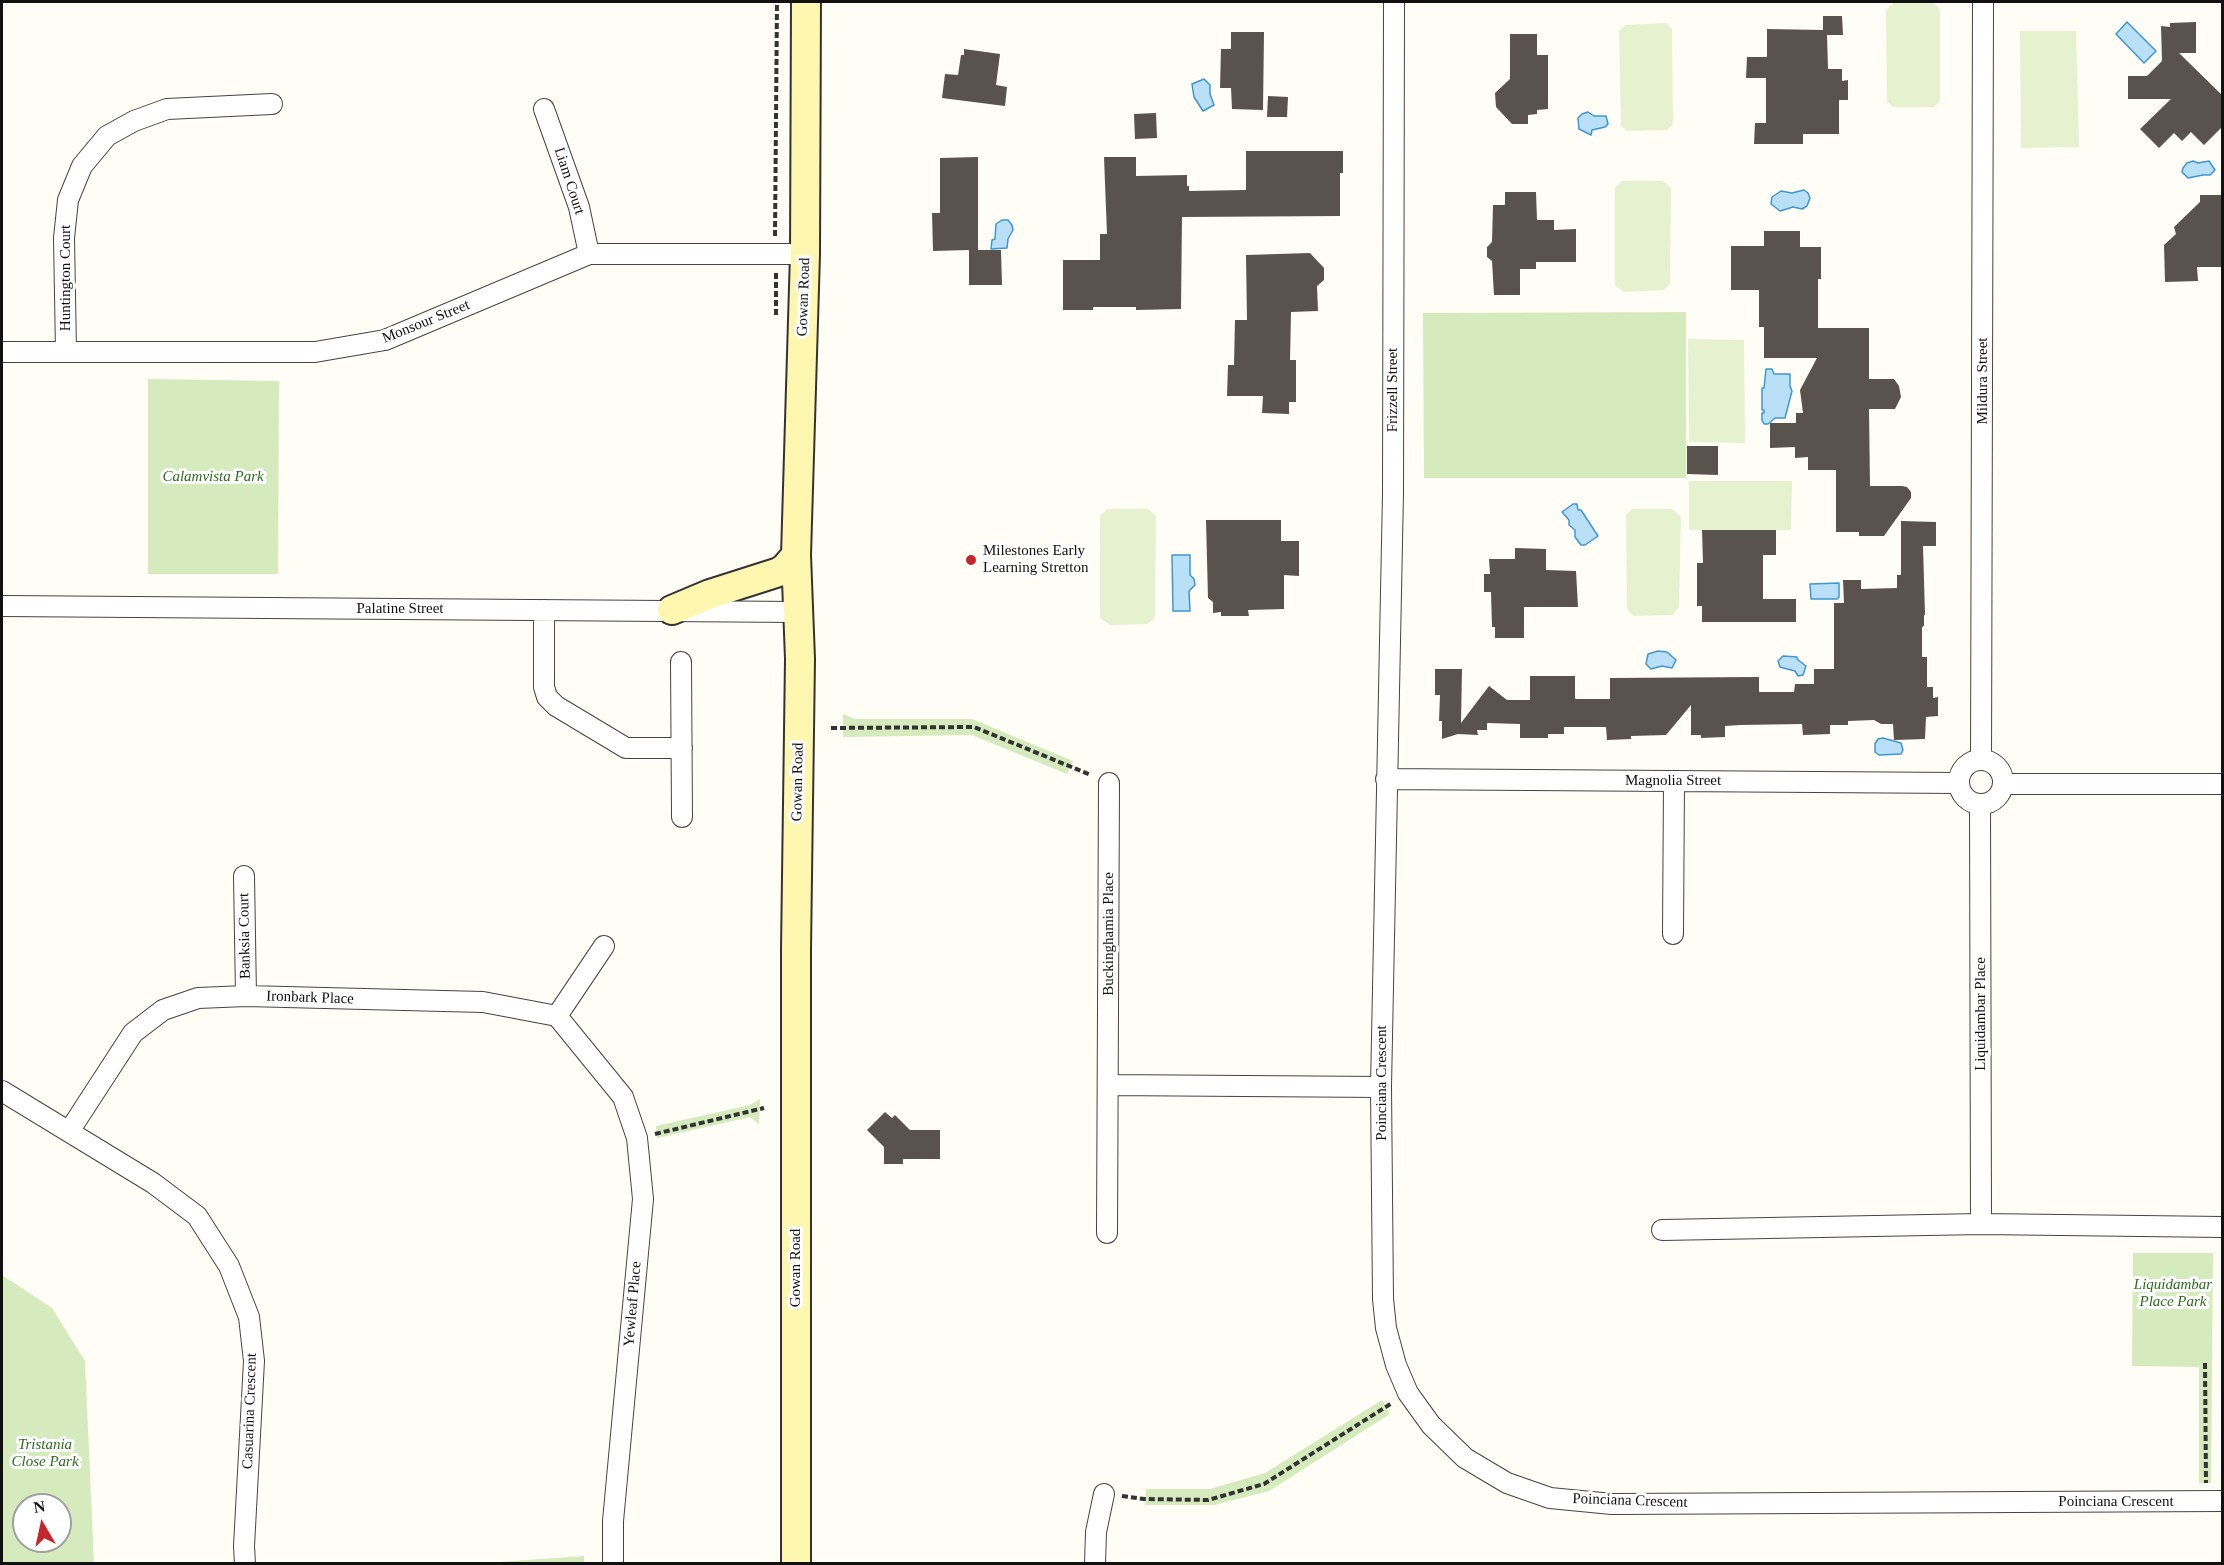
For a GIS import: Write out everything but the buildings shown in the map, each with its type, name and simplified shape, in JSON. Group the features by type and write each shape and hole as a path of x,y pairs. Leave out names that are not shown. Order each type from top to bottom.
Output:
{"main road":[{"name":"Gowan Road","path":"796,1563 796,949 800,659 796,555 805,254 806,2"},
{"path":"672,610 710,594 778,572 785,568 796,555"}],"street":[{"name":"Frizzell Street","path":"1386,779 1393,493 1394,2"},
{"name":"Mildura Street","path":"1981,760 1983,2"},
{"name":"Huntington Court","path":"66,351 64,237 68,200 82,166 107,136 134,121 167,110 272,104"},
{"name":"Liam Court","path":"544,109 579,207 589,254"},
{"name":"Monsour Street","path":"2,352 315,352 385,340 589,254 805,254"},
{"name":"Palatine Street","path":"2,606 798,612"},
{"path":"544,610 544,687 547,697 556,706 626,748 682,748"},
{"path":"681,662 682,818"},
{"path":"1981,760 1995,764 2002,776 2003,784 1998,796 1987,803 1980,804 1974,803 1963,795 1959,783 1959,776 1968,764 1981,760"},
{"name":"Magnolia Street","path":"1386,779 1959,783"},
{"name":"Poinciana Crescent","path":"1386,779 1381,1087 1383,1299 1386,1328 1396,1365 1408,1392 1431,1425 1465,1458 1507,1483 1550,1498 1612,1504 2214,1501"},
{"path":"1673,934 1674,780"},
{"name":"Buckinghamia Place","path":"1107,1233 1109,783"},
{"path":"2003,784 2223,784"},
{"name":"Liquidambar Place","path":"1980,804 1981,1224"},
{"name":"Banksia Court","path":"244,876 246,996"},
{"path":"556,1016 604,946"},
{"name":"Ironbark Place","path":"70,1130 133,1033 163,1010 198,998 246,996 483,1002 556,1016"},
{"name":"Yewleaf Place","path":"556,1016 622,1098 637,1138 643,1199 614,1521 613,1563"},
{"path":"1108,1085 1381,1087"},
{"name":"Casuarina Crescent","path":"2,1091 70,1130 153,1183 197,1216 230,1266 249,1317 254,1361 245,1563"},
{"path":"1662,1230 1981,1224 2223,1227"},
{"path":"1095,1563 1096,1532 1104,1494"}],"path":[{"path":"775,232 777,2"},
{"path":"831,728 974,728 1109,783"},
{"path":"637,1138 764,1108"},
{"path":"2205,1363 2214,1501"},
{"path":"1104,1494 1144,1499 1208,1500 1264,1484 1408,1392"}],"green space":[{"path":"1893,3 1933,3 1940,9 1940,101 1934,107 1893,107 1887,102 1886,10"},
{"path":"1666,23 1672,29 1673,124 1667,130 1627,131 1621,126 1619,31 1625,25"},
{"path":"2020,31 2076,31 2079,147 2021,148"},
{"path":"1622,181 1663,181 1671,188 1670,284 1664,290 1623,292 1615,285 1615,188"},
{"path":"1686,312 1686,478 1424,478 1423,313"},
{"path":"1688,339 1744,340 1745,443 1689,442"},
{"name":"Calamvista Park","path":"148,379 279,381 278,574 148,574"},
{"path":"1689,481 1792,481 1791,530 1689,530"},
{"path":"1107,509 1148,509 1156,516 1155,617 1148,624 1110,625 1100,618 1100,516"},
{"path":"1632,509 1672,509 1681,517 1679,607 1673,615 1633,616 1627,609 1626,515"},
{"path":"843,714 855,719 972,719 1073,761 1067,774 972,735 843,737"},
{"path":"760,1099 759,1124 750,1117 657,1138 656,1126 750,1105"},
{"name":"Liquidambar Place Park","path":"2133,1253 2213,1253 2211,1483 2199,1483 2199,1367 2132,1366"},
{"name":"Tristania Close Park","path":"2,1275 52,1308 85,1361 94,1563 2,1563"},
{"path":"1382,1400 1390,1414 1269,1491 1214,1505 1145,1505 1146,1489 1210,1489 1265,1473"},
{"path":"584,1556 584,1563 484,1563"}],"water":[{"path":"2127,22 2156,51 2144,63 2116,34"},
{"path":"1204,79 1210,85 1214,105 1203,111 1194,97 1192,84"},
{"path":"1588,112 1594,116 1606,116 1608,124 1592,130 1591,135 1579,129 1578,118"},
{"path":"2193,161 2198,163 2209,161 2215,170 2210,175 2188,178 2182,172 2183,168 2187,163"},
{"path":"1804,190 1810,198 1807,206 1802,209 1793,207 1780,211 1771,204 1772,197 1781,191 1792,193"},
{"path":"1002,220 1008,220 1013,230 1008,239 1007,248 991,249 992,240 995,239 996,224"},
{"path":"1766,369 1772,369 1774,374 1790,374 1792,391 1785,418 1775,418 1768,424 1764,424 1762,388 1764,388"},
{"path":"1573,504 1577,504 1578,510 1581,510 1598,536 1585,545 1581,545 1575,537 1575,530 1569,525 1569,520 1562,512"},
{"path":"1172,555 1190,555 1190,575 1195,585 1189,591 1190,611 1173,611"},
{"path":"1839,583 1837,599 1811,599 1810,584"},
{"path":"1658,651 1667,652 1676,660 1672,668 1662,666 1651,669 1646,664 1648,654"},
{"path":"1783,656 1797,657 1806,666 1803,675 1798,676 1795,671 1780,667 1778,661"},
{"path":"1883,738 1901,743 1903,750 1901,754 1879,755 1875,752 1875,744 1878,739"}],"place":[{"name":"Milestones Early Learning Stretton","path":"971,560"}]}
